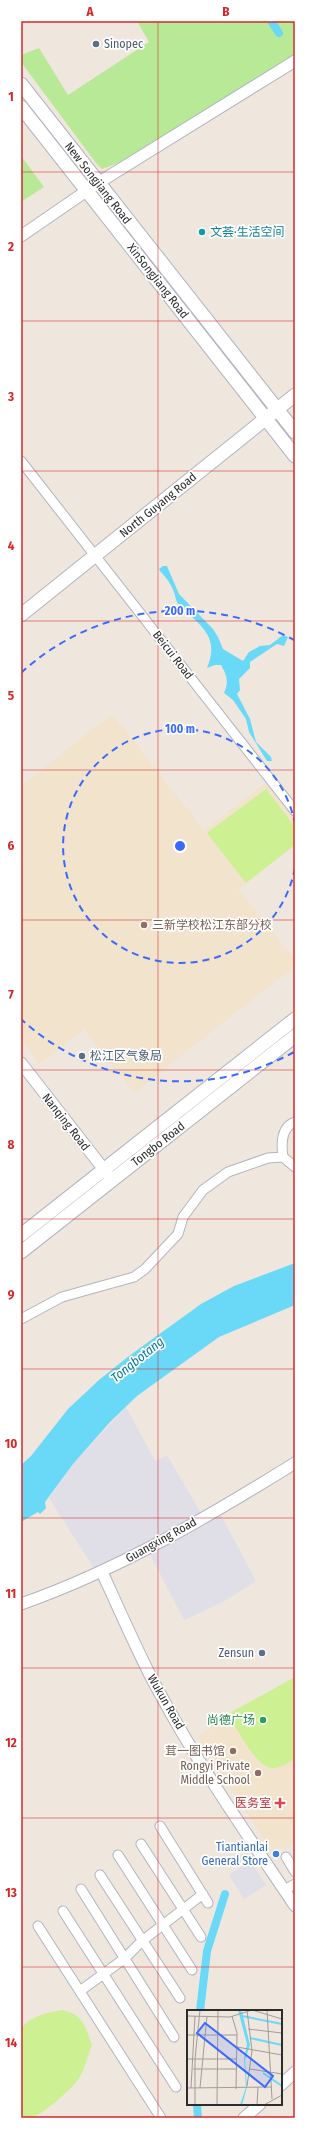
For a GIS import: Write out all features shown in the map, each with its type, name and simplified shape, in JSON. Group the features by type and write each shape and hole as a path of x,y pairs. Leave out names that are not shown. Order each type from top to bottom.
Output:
{"main road":[{"name":"New Songjiang Road","path":"21,84 93,187 295,432"},
{"name":"XinSongJiang Road","path":"21,107 93,187 295,456"},
{"name":"North Guyang Road","path":"21,615 295,395"},
{"name":"Tongbo Road","path":"21,1252 108,1175 295,1019"},
{"name":"Tongbo Road","path":"21,1235 108,1175 295,1036"}],"street":[{"path":"21,236 93,187 295,61"},
{"name":"Beicui Road","path":"21,461 295,811"},
{"name":"Nanqing Road","path":"21,1063 108,1175"},
{"path":"295,1122 283,1135 281,1143 284,1157 295,1167"},
{"path":"21,1319 62,1297 134,1277 145,1270 178,1234 183,1217 203,1190 228,1172 268,1158 284,1157"},
{"name":"Guangxing Road","path":"21,1604 102,1572 241,1496 295,1463"},
{"name":"Wukun Road","path":"102,1572 149,1672 209,1777 295,1906"},
{"path":"160,1826 208,1902"},
{"path":"141,1844 201,1937"},
{"path":"118,1855 192,1970"},
{"path":"286,1857 295,1872"},
{"path":"100,1874 180,1998"},
{"path":"284,1890 295,1884"},
{"path":"81,1889 174,2037"},
{"path":"80,1991 124,1959 142,1941 203,1894"},
{"path":"63,1911 176,2087"},
{"path":"38,1926 161,2118"},
{"path":"282,2084 295,2072"},
{"path":"244,2118 259,2105"}],"shaded area":[{"name":"三新学校松江东部分校","path":"112,714 204,830 266,783 295,820 295,844 238,889 295,960 295,966 134,1093 84,1029 40,1064 21,1040 21,786"},
{"path":"126,1407 155,1461 167,1455 202,1515 95,1570 49,1498 73,1464"},
{"path":"221,1515 256,1581 223,1602 184,1620 150,1554"},
{"name":"Rongyi Private Middle School","path":"295,1677 295,1843 283,1850 281,1846 272,1851 197,1737 229,1717 228,1714"},
{"path":"250,1861 266,1885 244,1899 229,1875"}],"green space":[{"path":"137,21 295,21 295,55 126,160 102,169 21,62 21,55 39,48 68,95 149,42"},
{"path":"21,156 44,187 21,202"},
{"path":"266,789 295,827 295,845 246,883 207,833"},
{"name":"尚德广场","path":"295,1677 295,1759 287,1764 272,1768 266,1766 253,1754 228,1714"},
{"path":"63,2010 70,2012 80,2019 92,2045 80,2077 65,2094 50,2107 36,2116 21,2118 21,2028 35,2017"}],"water":[{"path":"163,566 167,566 179,594 213,629 223,649 243,661 249,652 260,646 270,645 283,635 288,637 284,646 277,644 250,662 250,668 239,679 240,690 237,694 250,719 256,742 271,757 272,761 267,761 249,732 246,719 233,700 224,693 227,679 221,665 215,665 207,668 211,657 209,639 200,624 178,604 171,586 159,569"},
{"name":"Tongbotang","path":"295,1263 295,1305 219,1337 137,1396 110,1422 73,1464 45,1502 46,1508 40,1514 38,1512 21,1522 21,1465 31,1456 68,1409 99,1380 129,1356 201,1304 234,1286"}],"waterway":[{"path":"271,21 279,33"},
{"path":"200,2010 207,1951 225,1894"},
{"path":"197,2105 198,2118"}],"place":[{"name":"Sinopec","path":"96,44"},
{"name":"文荟·生活空间","path":"202,232"},
{"name":"三新学校松江东部分校","path":"144,925"},
{"name":"松江区气象局","path":"82,1056"},
{"name":"Zensun","path":"262,1653"},
{"name":"尚德广场","path":"263,1720"},
{"name":"茸一图书馆","path":"233,1751"},
{"name":"Rongyi Private Middle School","path":"258,1773"},
{"name":"医务室","path":"280,1803"},
{"name":"Tiantianlai General Store","path":"276,1854"}]}
